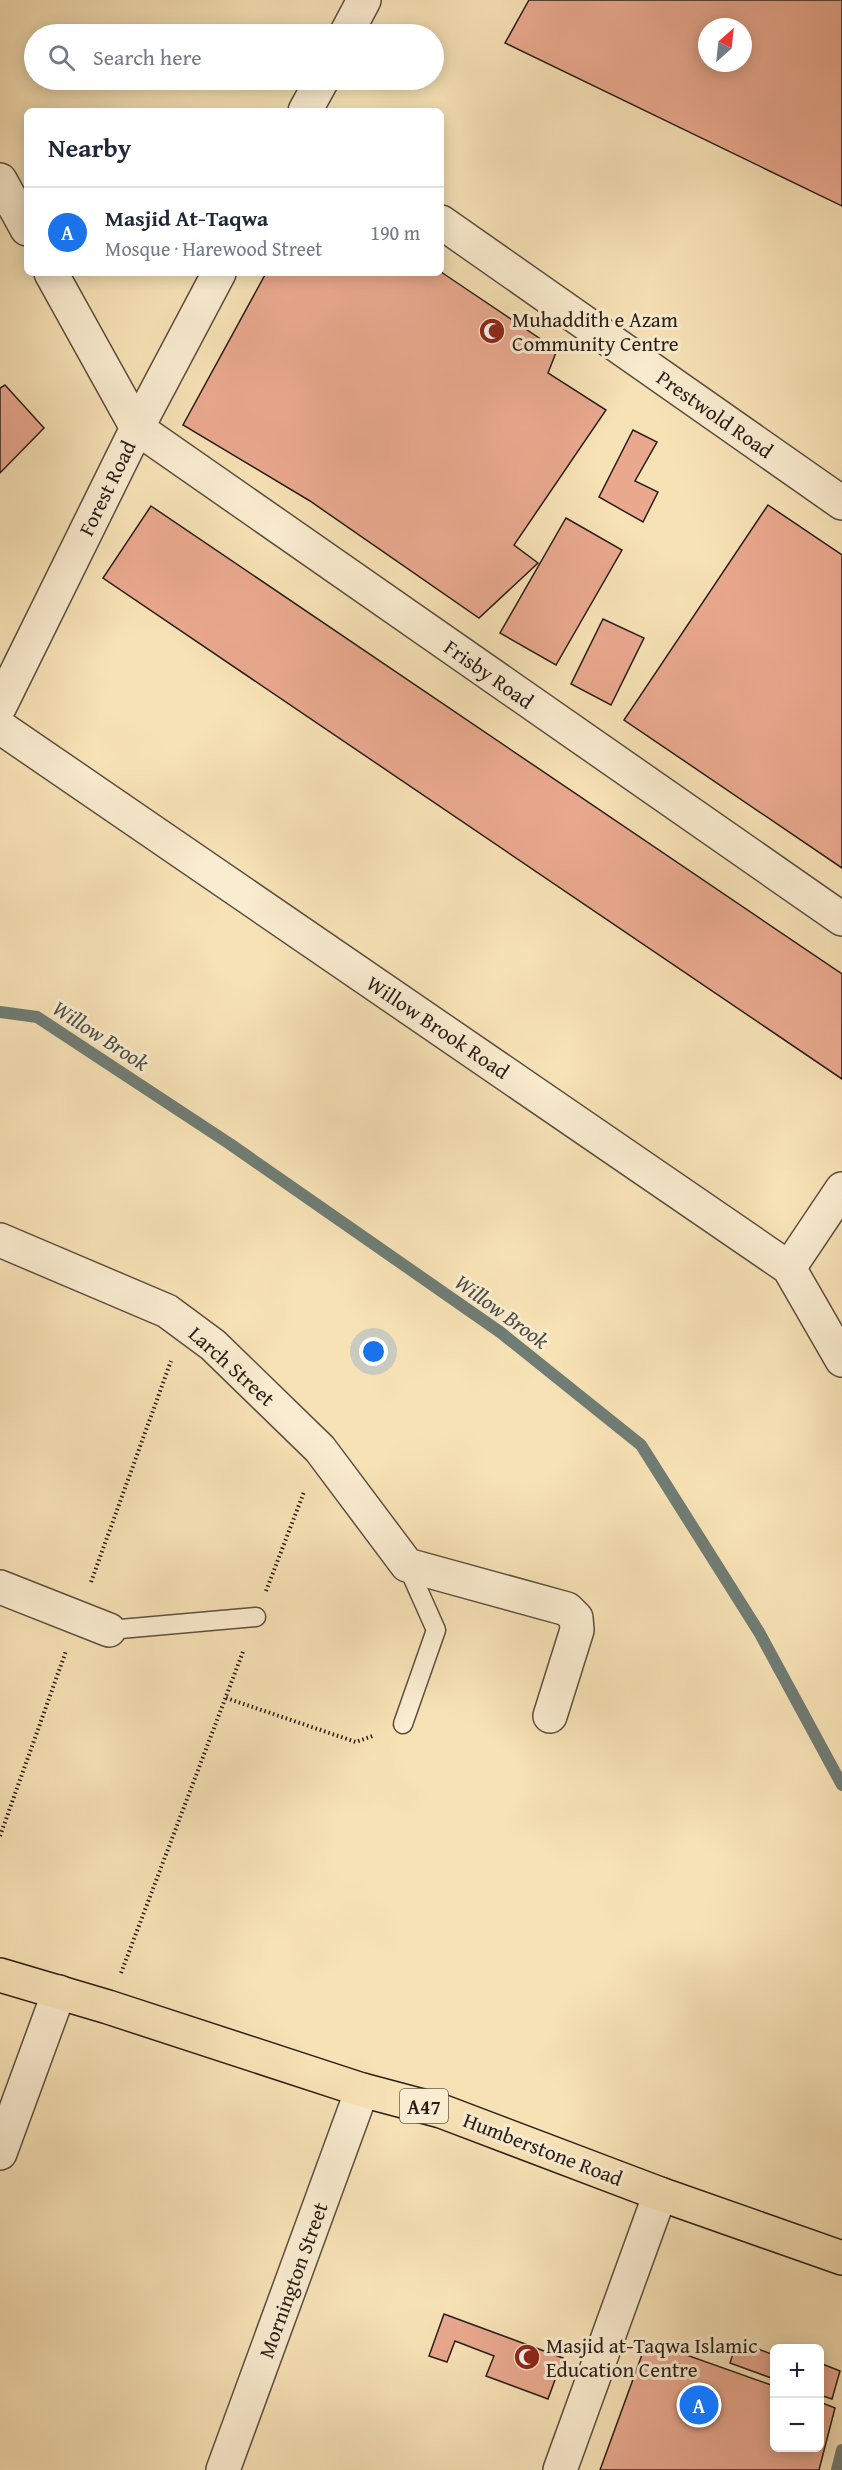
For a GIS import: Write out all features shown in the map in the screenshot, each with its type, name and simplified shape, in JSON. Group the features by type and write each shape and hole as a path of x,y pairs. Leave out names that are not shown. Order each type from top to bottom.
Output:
{"main road":[{"name":"Humberstone Road","path":"0,1975 108,2007 362,2090 441,2111 660,2194 842,2258"}],"street":[{"path":"351,24 364,0"},
{"path":"307,108 317,90"},
{"path":"0,180 24,224"},
{"name":"Prestwold Road","path":"444,224 842,503"},
{"path":"53,276 137,428"},
{"name":"Forest Road","path":"0,706 137,428 217,276"},
{"name":"Frisby Road","path":"137,428 842,919"},
{"name":"Willow Brook Road","path":"0,727 789,1268 842,1360"},
{"path":"789,1268 842,1189"},
{"name":"Larch Street","path":"0,1240 167,1311 213,1345 320,1449 407,1565"},
{"path":"407,1565 567,1609 576,1618 577,1630 550,1716"},
{"path":"0,1587 109,1630"},
{"path":"0,2153 59,1992"},
{"name":"Mornington Street","path":"223,2470 362,2090"},
{"path":"560,2470 660,2194"}],"lane":[{"path":"403,1724 436,1630 407,1565"},
{"path":"109,1630 256,1617"}],"path":[{"path":"0,1836 184,1323"},
{"path":"108,2007 320,1449"},
{"path":"226,1698 356,1742 403,1724"}],"building":[{"path":"529,0 842,0 842,206 505,43"},
{"path":"444,274 557,350 548,373 606,410 514,545 538,563 479,618 310,501 183,425 264,276 444,276"},
{"path":"5,385 44,428 0,473 0,388"},
{"path":"633,430 657,442 635,481 658,492 643,522 599,497"},
{"path":"768,505 842,555 842,868 624,720"},
{"path":"151,506 842,974 842,1079 103,578"},
{"path":"566,518 622,550 556,665 500,633"},
{"path":"603,619 644,638 611,705 571,684"},
{"name":"Masjid at-Taqwa Islamic Education Centre","path":"444,2314 563,2358 548,2399 486,2376 494,2356 455,2341 447,2362 429,2356"},
{"path":"647,2341 770,2385 770,2452 824,2452 819,2470 600,2470"},
{"path":"737,2341 770,2353 770,2378 730,2363"},
{"path":"824,2365 840,2371 832,2399 824,2396"},
{"path":"824,2404 835,2408 824,2451"}],"waterway":[{"name":"Willow Brook","path":"0,1012 37,1017 230,1144 500,1332 641,1445 759,1632 842,1785"},
{"name":"Willow Brook","path":"837,2470 842,2450"}],"place":[{"name":"Muhaddith e Azam Community Centre","path":"492,331"},
{"name":"Masjid at-Taqwa Islamic Education Centre","path":"527,2357"},
{"name":"Masjid At-Taqwa","path":"699,2405"}]}
